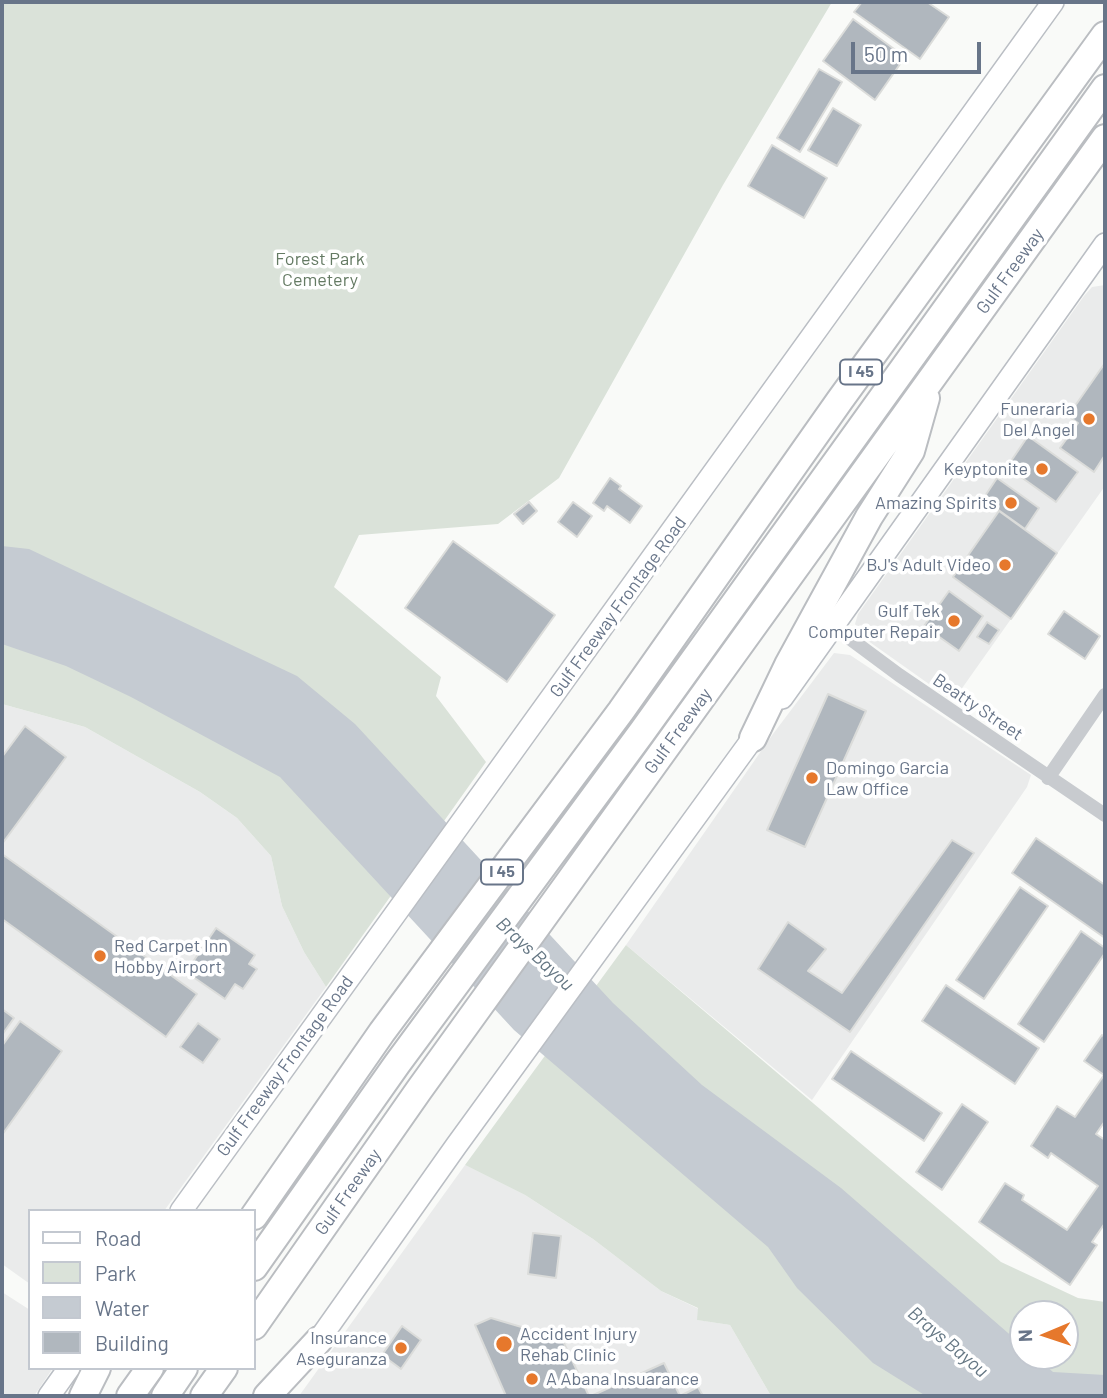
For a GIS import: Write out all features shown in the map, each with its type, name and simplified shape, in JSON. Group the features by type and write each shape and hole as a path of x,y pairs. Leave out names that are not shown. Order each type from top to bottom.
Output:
{"highway":[{"name":"I 45","path":"256,1213 382,1032 621,712 840,400 1105,35"},
{"name":"Gulf Freeway","path":"256,1264 397,1064 642,732 1105,88"},
{"name":"Gulf Freeway","path":"256,1323 419,1090 1105,138"},
{"path":"753,738 788,666 869,517 911,451 931,382"},
{"path":"267,1396 319,1340"},
{"path":"83,1396 96,1370"},
{"path":"130,1396 149,1370"},
{"path":"165,1396 183,1370"},
{"path":"204,1396 223,1370"}],"main road":[{"name":"Gulf Freeway Frontage Road","path":"182,1209 1053,2"},
{"path":"279,1396 651,876 1099,267 1105,244"},
{"path":"49,1396 68,1370"}],"street":[{"name":"Beatty Street","path":"833,626 1048,778 1105,815"},
{"path":"1048,778 1105,695"}],"shaded area":[{"path":"1105,285 1105,486 953,701 864,638 855,624 858,614 1084,296 1092,287"},
{"path":"834,653 850,655 1031,775 1027,787 812,1100 626,945 773,734"},
{"path":"2,704 85,727 200,792 237,818 271,856 282,906 304,952 326,987 165,1209 28,1209 28,1283 2,1264"},
{"path":"465,1165 525,1195 593,1239 661,1291 699,1309 698,1320 730,1325 771,1396 299,1396"},
{"path":"2,1292 28,1309 28,1370 52,1370 34,1396 2,1396"}],"green space":[{"name":"Forest Park Cemetery","path":"2,2 832,2 723,185 559,478 498,524 359,535 334,587 441,677 436,696 486,762 326,987 304,952 282,906 271,856 237,818 200,792 85,727 2,704"},
{"path":"626,945 1001,1262 1078,1298 1105,1302 1105,1396 771,1396 730,1325 697,1320 698,1308 661,1291 593,1239 525,1195 465,1165"}],"water":[{"name":"Brays Bayou","path":"2,546 29,549 297,676 355,724 613,1003 702,1085 841,1188 1009,1334 1009,1370 1051,1370 1105,1375 1105,1396 926,1396 873,1363 797,1288 768,1247 514,1030 280,777 131,697 66,666 2,644"}],"building":[{"path":"862,2 927,2 949,17 920,59 854,12"},
{"path":"853,19 905,57 875,100 823,61"},
{"path":"819,69 842,82 800,152 777,138"},
{"path":"833,108 861,125 837,166 808,150"},
{"path":"772,145 827,178 804,218 748,186"},
{"name":"Funeraria Del Angel","path":"1105,363 1105,455 1094,472 1060,448 1078,423 1068,416"},
{"name":"Keyptonite","path":"1028,436 1078,472 1056,502 1007,467"},
{"path":"610,478 621,486 619,489 642,506 630,523 607,506 604,511 593,503"},
{"name":"Amazing Spirits","path":"997,478 1039,508 1025,529 983,499"},
{"path":"529,502 537,511 523,524 514,514"},
{"path":"573,502 592,516 577,537 558,522"},
{"name":"BJ's Adult Video","path":"999,511 1057,553 1011,619 953,577"},
{"path":"453,541 555,615 507,682 405,608"},
{"name":"Gulf Tek Computer Repair","path":"949,591 983,616 959,651 924,626"},
{"path":"1064,611 1100,636 1085,659 1048,634"},
{"path":"987,622 999,630 989,644 977,637"},
{"path":"828,694 866,711 805,847 767,830"},
{"path":"25,726 66,757 2,844 2,757"},
{"path":"1036,838 1105,885 1105,938 1012,873"},
{"path":"952,840 974,853 850,1032 758,969 788,922 826,949 808,971 842,993"},
{"name":"Red Carpet Inn Hobby Airport","path":"2,854 197,994 166,1037 2,919"},
{"path":"1020,887 1048,906 984,999 956,980"},
{"path":"216,928 255,955 249,964 257,969 243,989 235,984 225,999 186,972"},
{"path":"1081,931 1105,948 1105,953 1044,1042 1018,1024"},
{"path":"946,985 1039,1048 1015,1084 922,1021"},
{"path":"2,1009 14,1018 2,1035"},
{"path":"20,1021 62,1051 2,1135 2,1046"},
{"path":"198,1023 220,1039 203,1063 180,1047"},
{"path":"1102,1035 1105,1037 1105,1121 1096,1134 1105,1140 1105,1223 1092,1242 1097,1245 1070,1285 979,1222 1005,1183 1024,1195 1022,1200 1067,1230 1098,1186 1051,1153 1048,1158 1031,1146 1057,1106 1075,1117 1104,1075 1084,1061"},
{"path":"851,1051 942,1113 924,1141 832,1079"},
{"path":"962,1104 988,1122 942,1190 916,1172"},
{"path":"533,1233 561,1236 556,1278 528,1274"},
{"path":"491,1318 562,1339 589,1396 506,1396 475,1325"},
{"name":"Insurance Aseguranza","path":"402,1326 421,1340 401,1369 382,1355"},
{"path":"664,1363 680,1396 591,1396"},
{"path":"698,1387 703,1396 680,1396"}],"place":[{"name":"Funeraria Del Angel","path":"1089,419"},
{"name":"Keyptonite","path":"1042,469"},
{"name":"Amazing Spirits","path":"1011,503"},
{"name":"BJ's Adult Video","path":"1005,565"},
{"name":"Gulf Tek Computer Repair","path":"954,621"},
{"name":"Domingo Garcia Law Office","path":"812,778"},
{"name":"Red Carpet Inn Hobby Airport","path":"100,956"},
{"name":"Accident Injury Rehab Clinic","path":"504,1344"},
{"name":"Insurance Aseguranza","path":"401,1348"},
{"name":"A Abana Insuarance","path":"532,1379"}]}
